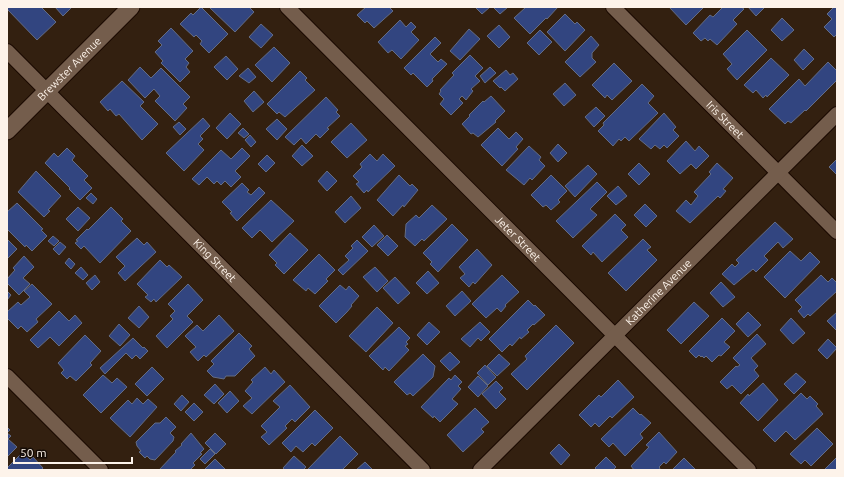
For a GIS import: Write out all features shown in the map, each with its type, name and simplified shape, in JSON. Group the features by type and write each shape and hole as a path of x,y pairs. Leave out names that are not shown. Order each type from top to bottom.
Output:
{"street":[{"name":"Brewster Avenue","path":"7,131 131,7"},
{"name":"Jeter Street","path":"287,7 749,470"},
{"name":"Iris Street","path":"613,7 837,232"},
{"name":"King Street","path":"7,51 423,470"},
{"name":"Katherine Avenue","path":"480,470 837,114"},
{"path":"7,376 101,470"}],"building":[{"path":"7,7 41,7 56,22 37,40 7,9"},
{"path":"55,7 72,7 63,16"},
{"path":"201,7 228,34 209,53 200,44 202,41 196,35 194,37 180,24 191,13 193,15"},
{"path":"209,7 249,7 254,12 235,32"},
{"path":"366,7 389,7 393,11 374,28 367,21 365,23 357,15"},
{"path":"475,7 490,7 482,14"},
{"path":"493,7 508,7 500,14"},
{"path":"526,7 558,7 530,34 514,18"},
{"path":"669,7 704,7 686,25"},
{"path":"723,7 741,7 744,9 733,20 737,24 717,45 710,39 708,41 705,38 701,41 693,33 710,15 713,17"},
{"path":"748,7 765,7 756,16"},
{"path":"834,7 837,7 837,34 834,37 824,27 832,19 827,14"},
{"path":"565,14 575,24 577,22 585,30 565,51 547,32"},
{"path":"782,18 794,30 782,41 771,30"},
{"path":"400,20 406,27 411,22 416,27 411,32 419,40 401,59 392,50 388,53 378,42"},
{"path":"261,24 273,35 261,48 249,37"},
{"path":"499,25 510,37 499,48 487,36"},
{"path":"171,28 193,51 185,59 189,63 186,67 190,72 180,82 161,63 163,61 155,52 162,45 158,41"},
{"path":"469,29 480,39 460,60 450,51"},
{"path":"540,30 552,42 539,55 527,43"},
{"path":"747,30 767,50 737,80 727,69 732,64 723,54"},
{"path":"591,36 599,45 592,53 592,58 596,62 580,77 565,62"},
{"path":"435,37 441,43 430,54 438,62 441,59 447,64 432,79 433,81 427,87 413,73 411,75 404,68"},
{"path":"274,47 290,63 272,82 255,65"},
{"path":"804,49 814,59 803,70 794,60"},
{"path":"470,55 483,68 475,76 480,81 471,89 473,91 466,100 462,96 459,99 463,103 451,115 440,104 444,99 439,94 441,91 440,90 454,75 452,73"},
{"path":"226,56 238,69 227,80 214,67"},
{"path":"771,58 789,75 767,97 766,95 763,98 756,90 753,93 744,85"},
{"path":"828,62 837,71 837,80 806,111 805,110 791,123 788,121 785,124 769,109 799,79 805,86"},
{"path":"614,63 632,81 612,100 607,95 605,98 592,85"},
{"path":"140,67 151,78 161,68 190,97 183,104 187,108 175,121 155,101 160,96 154,89 145,98 128,80"},
{"path":"490,67 496,73 485,83 480,76"},
{"path":"248,68 256,77 249,83 239,76"},
{"path":"506,70 510,75 513,73 518,79 505,91 493,81"},
{"path":"300,71 307,78 305,80 315,90 285,117 279,112 277,114 267,104"},
{"path":"122,81 144,102 140,106 158,124 142,140 119,114 116,116 110,109 108,111 100,102"},
{"path":"565,83 576,95 564,106 553,94"},
{"path":"642,84 654,96 648,103 658,113 629,141 625,137 621,141 619,139 613,146 598,131 604,125 603,123"},
{"path":"254,91 264,102 253,112 244,101"},
{"path":"491,96 505,111 495,121 496,122 478,137 473,133 471,134 462,124 483,101 484,102"},
{"path":"326,97 338,110 336,112 340,116 327,128 329,129 320,138 316,134 306,144 301,138 294,145 285,137"},
{"path":"596,107 605,116 594,127 585,117"},
{"path":"230,113 241,124 227,139 216,128"},
{"path":"664,113 676,127 673,130 679,136 667,148 664,145 660,149 655,145 651,149 639,139"},
{"path":"203,118 210,126 200,136 203,139 198,144 204,150 184,171 166,153"},
{"path":"277,119 287,129 277,140 266,129"},
{"path":"179,122 186,129 180,135 173,127"},
{"path":"351,123 367,140 347,158 331,142"},
{"path":"243,128 249,134 244,138 238,133"},
{"path":"498,128 509,139 516,132 523,139 516,147 518,149 502,166 481,145"},
{"path":"250,135 256,142 251,147 245,140"},
{"path":"686,141 695,151 699,146 709,156 696,169 691,164 680,174 667,161"},
{"path":"558,144 567,153 558,162 550,153"},
{"path":"302,145 313,156 302,166 292,156"},
{"path":"529,146 541,157 539,160 545,166 532,180 530,178 524,185 506,170"},
{"path":"67,148 75,156 72,160 88,176 84,180 92,188 80,200 45,163 54,153 58,157"},
{"path":"242,148 250,156 235,171 241,177 231,187 225,181 221,185 217,181 214,184 207,177 199,185 192,179 221,150 231,159"},
{"path":"370,154 377,161 383,154 395,166 368,192 367,190 364,193 356,184 359,182 353,176 362,167 360,164"},
{"path":"267,155 275,163 266,172 258,164"},
{"path":"837,159 837,175 829,167"},
{"path":"639,163 650,174 639,185 628,174"},
{"path":"717,163 733,178 723,189 726,191 720,198 718,196 690,223 676,211 686,200 691,205 698,196 694,192 711,174 709,172"},
{"path":"588,165 597,174 575,197 565,186"},
{"path":"36,171 61,196 48,210 50,211 44,217 18,192"},
{"path":"327,171 337,181 327,191 318,181"},
{"path":"399,175 410,186 412,184 418,190 404,207 403,205 393,216 377,200"},
{"path":"551,175 567,191 558,200 560,202 551,210 546,205 543,207 531,195"},
{"path":"597,182 607,192 590,209 597,215 573,238 556,221"},
{"path":"242,183 249,190 247,192 251,195 259,187 265,193 237,221 230,213 232,212 222,202"},
{"path":"618,186 627,196 616,205 607,196"},
{"path":"91,193 97,199 93,204 86,198"},
{"path":"351,196 361,208 345,223 335,212"},
{"path":"271,200 294,221 272,242 260,230 252,238 242,228"},
{"path":"17,203 43,229 41,230 47,236 32,251 26,245 25,247 7,229 7,212"},
{"path":"645,204 657,216 646,227 634,215"},
{"path":"432,205 447,219 424,241 422,239 415,246 405,237 406,224 416,215 419,218"},
{"path":"78,207 90,218 78,231 66,219"},
{"path":"111,207 123,219 121,221 131,231 100,263 84,246 81,249 75,243 87,229 88,230"},
{"path":"615,214 626,225 621,230 628,237 602,262 593,252 591,255 582,246"},
{"path":"775,222 793,239 783,248 778,242 764,256 768,260 756,272 753,269 734,285 722,274 732,264 735,267 739,263 736,260"},
{"path":"452,224 468,240 438,272 430,264 432,262 423,253"},
{"path":"374,225 384,236 372,247 362,237"},
{"path":"290,233 308,250 284,274 275,265 277,263 269,255"},
{"path":"387,235 398,246 388,256 377,245"},
{"path":"53,236 59,241 54,246 48,241"},
{"path":"137,238 144,245 147,242 156,252 125,281 118,273 125,266 116,257"},
{"path":"7,239 17,249 7,259"},
{"path":"643,239 651,247 647,250 657,260 626,291 608,273"},
{"path":"357,240 368,251 343,275 338,270 349,260 345,256 353,248 351,246"},
{"path":"60,242 66,247 59,255 53,249"},
{"path":"477,249 492,265 475,284 473,282 469,287 460,278 465,274 459,267"},
{"path":"790,251 801,261 810,252 820,262 785,298 764,277"},
{"path":"319,254 335,270 326,279 328,281 315,294 308,288 306,291 293,280"},
{"path":"24,256 34,267 23,278 30,284 19,295 7,283 7,279 15,270 13,268"},
{"path":"69,258 75,264 71,269 65,263"},
{"path":"160,260 167,267 169,265 182,277 156,302 154,299 151,302 145,297 148,295 137,284"},
{"path":"81,267 88,275 83,280 75,273"},
{"path":"375,267 388,281 377,292 363,277"},
{"path":"428,271 439,283 427,294 416,283"},
{"path":"95,275 100,282 92,290 86,283"},
{"path":"502,275 519,292 505,305 506,306 501,312 497,308 486,318 472,304"},
{"path":"821,275 828,282 832,278 837,283 837,291 810,316 808,314 804,318 798,311 802,307 795,300"},
{"path":"395,277 410,293 398,304 383,288"},
{"path":"721,282 735,297 723,307 710,293"},
{"path":"32,284 52,304 36,319 38,322 27,332 21,326 18,329 7,318 7,312 18,302 21,305 30,297 24,291"},
{"path":"188,284 203,300 187,316 193,322 167,348 156,336 173,319 170,316 175,311 168,304"},
{"path":"340,285 346,290 349,286 359,296 347,312 336,323 319,306"},
{"path":"7,291 11,295 7,300"},
{"path":"462,291 471,301 455,316 446,306"},
{"path":"528,300 545,315 527,330 529,332 521,339 520,337 512,346 510,344 502,352 489,339"},
{"path":"694,302 709,316 681,344 667,330"},
{"path":"139,306 149,317 139,328 128,318"},
{"path":"377,307 393,323 366,352 349,336"},
{"path":"59,311 69,321 75,315 82,323 59,346 50,337 38,348 30,340"},
{"path":"748,312 761,325 748,337 736,324"},
{"path":"837,312 837,331 827,321"},
{"path":"219,315 234,331 206,357 204,355 198,361 190,352 196,347 185,336 197,325 203,331"},
{"path":"722,318 735,331 724,342 730,347 712,362 706,356 704,358 699,355 696,358 689,351"},
{"path":"791,318 805,333 793,344 780,330"},
{"path":"429,322 440,332 427,345 417,335"},
{"path":"480,322 490,332 481,341 478,338 470,347 461,339"},
{"path":"119,324 130,335 120,346 109,336"},
{"path":"556,325 574,343 527,390 511,374 527,359 525,356"},
{"path":"399,327 410,338 406,342 408,344 405,346 409,350 389,371 385,367 383,370 369,356"},
{"path":"239,333 252,346 249,349 255,356 235,376 226,376 224,379 213,377 207,371 214,364 211,361"},
{"path":"757,334 766,344 751,358 758,366 754,370 759,376 741,394 732,385 727,389 720,382 736,366 737,367 740,365 733,358"},
{"path":"85,335 101,351 90,363 92,365 76,381 70,376 67,379 61,373 64,370 58,363"},
{"path":"133,338 148,351 140,359 136,355 132,359 126,353 105,374 100,368"},
{"path":"828,339 837,348 827,359 818,350"},
{"path":"450,352 460,362 450,371 440,361"},
{"path":"423,354 435,366 433,377 413,396 410,393 407,395 394,382"},
{"path":"499,354 510,364 497,376 487,366"},
{"path":"485,365 496,377 488,385 477,373"},
{"path":"152,367 164,379 147,396 135,384"},
{"path":"265,367 271,374 274,370 285,382 252,414 243,406 252,398 245,391 253,382 251,380"},
{"path":"796,373 806,382 794,394 784,384"},
{"path":"103,375 112,383 117,378 127,387 101,413 83,395"},
{"path":"455,375 462,382 458,386 461,389 452,399 458,404 440,422 421,407 449,378 451,380"},
{"path":"478,376 488,386 478,397 468,387"},
{"path":"618,380 634,397 612,418 610,416 599,427 595,423 591,427 579,415 599,395 601,397"},
{"path":"496,381 503,388 499,392 506,399 496,409 482,394"},
{"path":"763,383 778,400 758,421 740,403 748,394 749,396"},
{"path":"215,384 224,394 214,404 204,395"},
{"path":"290,385 310,407 295,422 292,419 285,426 287,428 269,445 261,437 267,432 261,426 280,407 273,401"},
{"path":"230,391 239,401 227,413 218,403"},
{"path":"801,393 807,399 810,396 818,404 816,406 823,414 795,440 786,431 775,442 763,430"},
{"path":"182,395 189,402 181,411 174,404"},
{"path":"137,398 143,404 148,399 157,407 130,437 110,418 128,400 132,404"},
{"path":"194,403 203,412 194,421 185,412"},
{"path":"475,408 489,422 481,429 484,432 463,452 447,435"},
{"path":"633,408 651,423 640,434 643,438 625,456 613,443 609,447 601,439"},
{"path":"315,410 333,428 315,446 312,443 303,452 296,446 291,452 282,443"},
{"path":"166,417 176,427 170,433 174,437 173,441 155,460 150,459 147,456 145,458 139,452 141,451 136,442 155,423 160,423"},
{"path":"817,428 833,444 811,466 805,460 801,464 790,454"},
{"path":"659,432 677,452 666,464 664,462 659,467 659,470 634,470 631,466 649,447 646,445"},
{"path":"7,433 11,436 8,439 17,447 7,457"},
{"path":"191,433 204,449 200,453 202,454 193,463 195,465 190,470 159,470 176,452 175,451 182,445 181,444"},
{"path":"215,433 226,444 216,454 205,443"},
{"path":"340,436 358,454 342,470 307,470"},
{"path":"559,444 570,455 561,465 550,453"},
{"path":"210,449 215,454 205,464 200,459"},
{"path":"23,452 30,460 33,457 43,468 41,470 7,470 7,468"},
{"path":"294,456 306,467 303,470 285,470 283,468"},
{"path":"606,457 616,467 613,470 597,470 595,468"},
{"path":"837,457 837,470 824,470"},
{"path":"684,458 696,470 672,470"},
{"path":"215,459 226,470 204,470"},
{"path":"365,462 373,470 356,470"}]}
